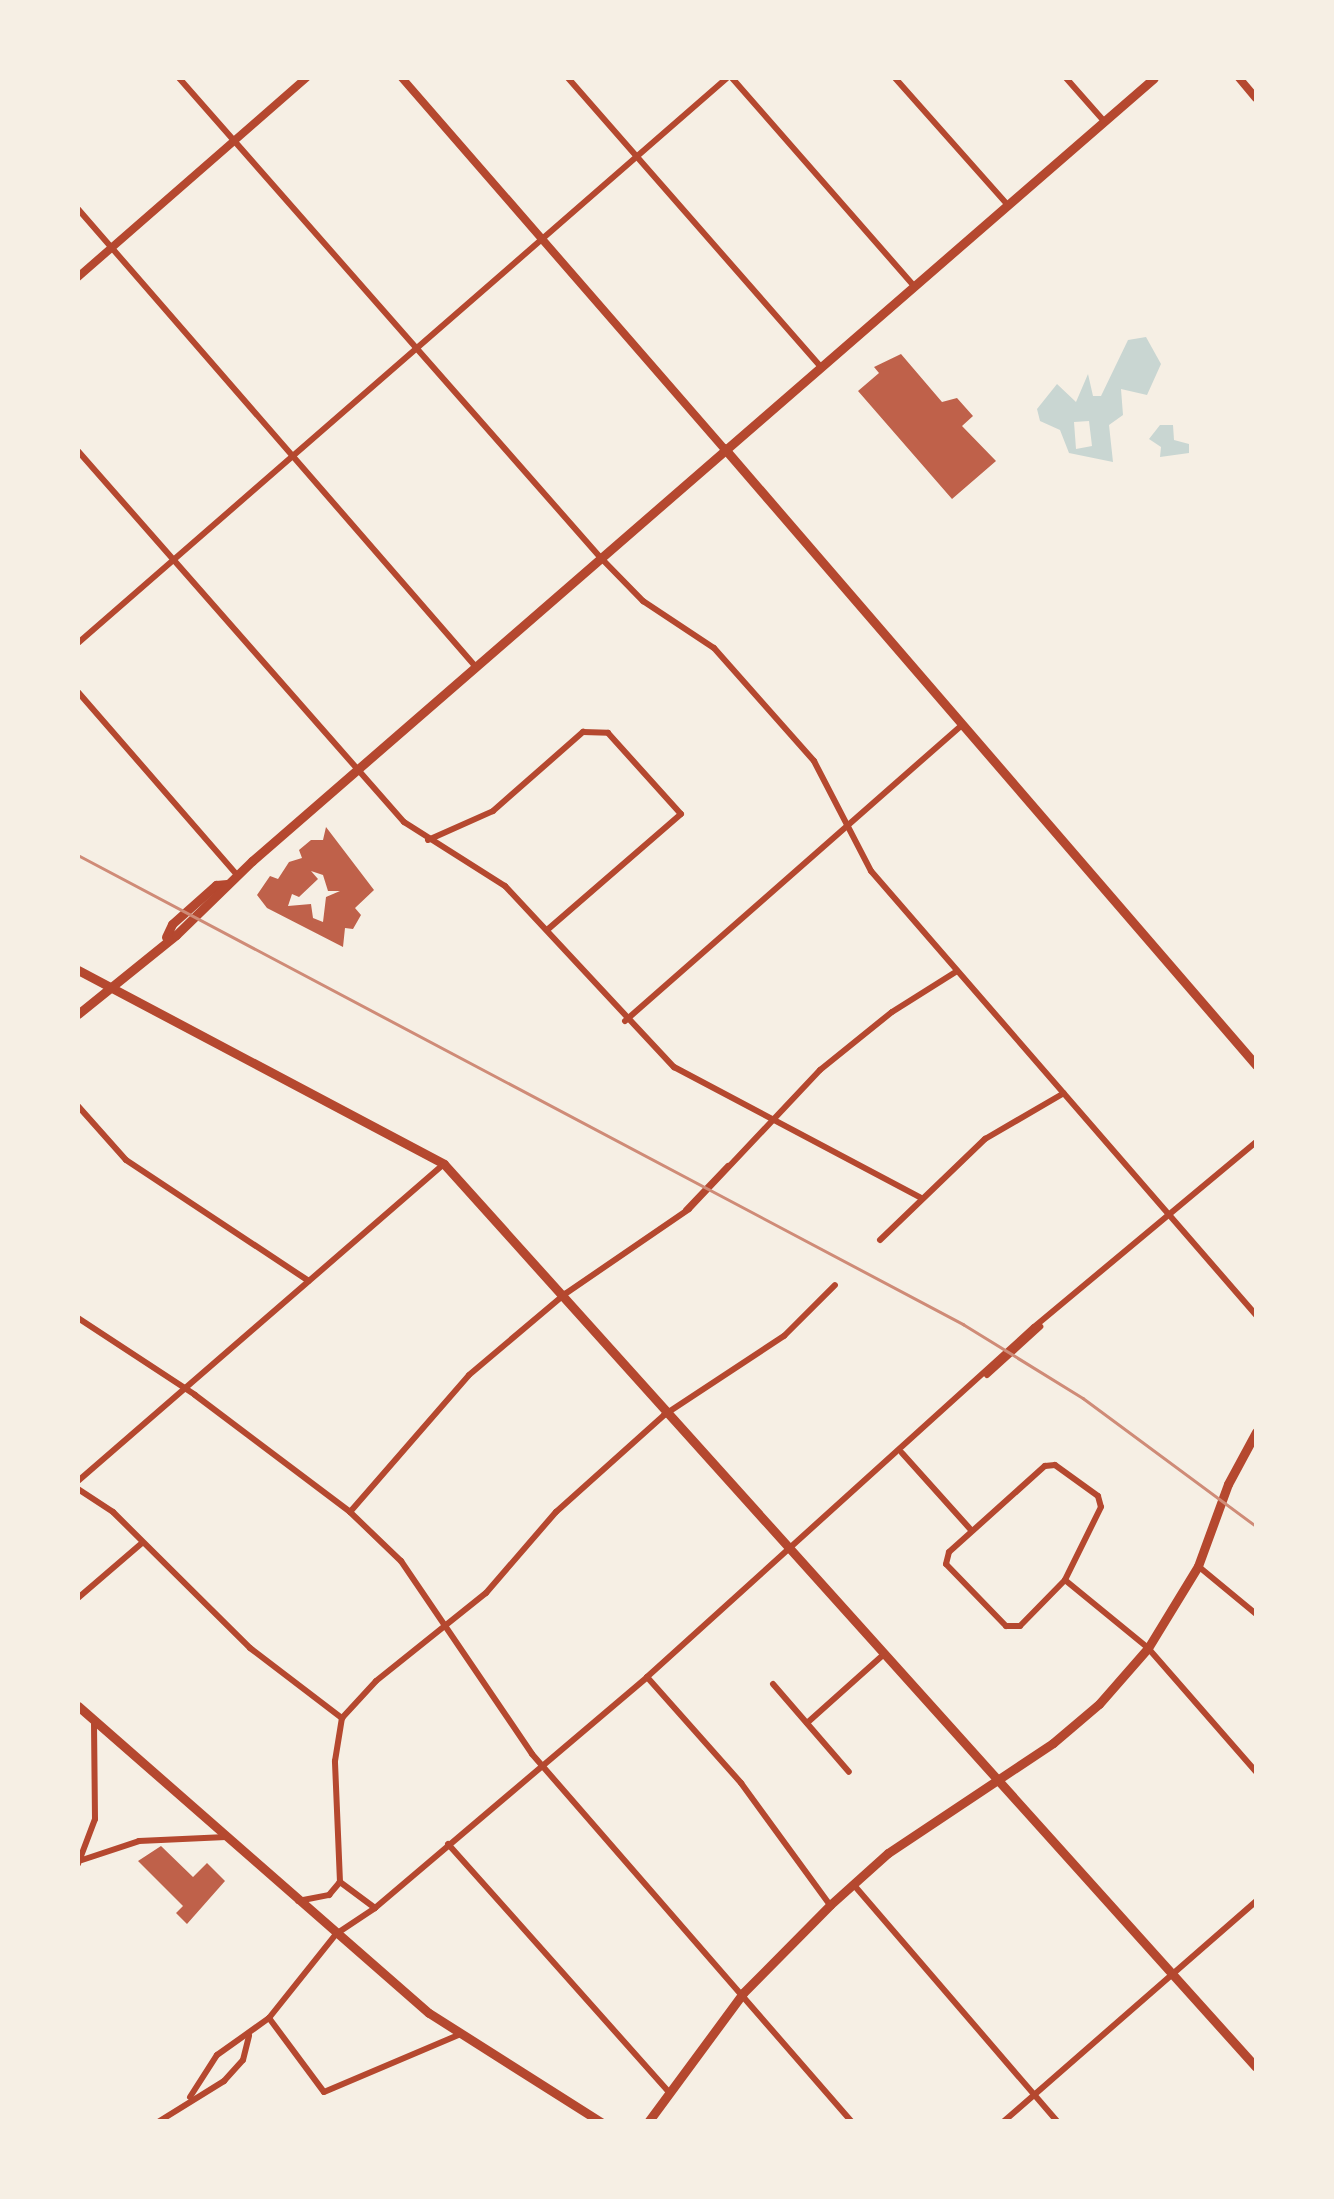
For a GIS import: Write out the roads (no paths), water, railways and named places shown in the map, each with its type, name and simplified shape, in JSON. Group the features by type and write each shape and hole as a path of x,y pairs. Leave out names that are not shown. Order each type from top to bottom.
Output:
{"main road":[{"path":"78,1014 166,938 172,924 216,885 226,884 237,875 1154,78"},
{"path":"724,448 1256,1065"},
{"path":"78,970 444,1164 565,1294 664,1415 788,1553 998,1776 1256,2066"},
{"path":"648,2122 743,1993 830,1905 998,1776 1053,1743 1099,1704 1148,1648 1198,1566 1228,1484 1256,1432"},
{"path":"78,1706 336,1934 458,2035 602,2122"}],"street":[{"path":"179,78 600,557 643,601 714,648 814,761 871,872 1256,1316"},
{"path":"78,277 306,78"},
{"path":"402,78 724,448"},
{"path":"568,78 821,367"},
{"path":"78,643 544,239 635,155 729,78 914,286"},
{"path":"895,78 1007,204"},
{"path":"1066,78 1103,120"},
{"path":"1239,78 1256,98"},
{"path":"78,209 476,666"},
{"path":"78,451 356,771 428,840 505,886 625,1021 674,1067 920,1197"},
{"path":"78,692 237,875"},
{"path":"625,1021 964,723"},
{"path":"428,840 493,812 583,732 608,733 681,814 547,930"},
{"path":"350,1512 469,1375 565,1294 686,1210 768,1119 892,1012 958,971"},
{"path":"880,1240 920,1197 985,1139 1064,1094"},
{"path":"78,1106 142,1172 309,1282"},
{"path":"190,2098 218,2054 249,2036 269,2018 336,1934 376,1908 647,1677 1040,1327 1256,1142"},
{"path":"78,1481 444,1164"},
{"path":"298,1900 329,1895 340,1882 336,1761 342,1718 376,1681 446,1629 556,1512 664,1415 784,1336 835,1284"},
{"path":"78,1318 186,1388 350,1512 401,1561 542,1764 852,2122"},
{"path":"902,1453 971,1530"},
{"path":"1044,1466 1054,1466 1098,1496 1100,1507 1066,1580 1020,1626 1006,1626 946,1564 949,1552 971,1530 1044,1466"},
{"path":"78,1489 112,1512 250,1648 342,1718"},
{"path":"78,1598 142,1543"},
{"path":"1198,1566 1256,1614"},
{"path":"1066,1580 1148,1648 1256,1772"},
{"path":"807,1723 883,1655"},
{"path":"647,1677 741,1783 830,1905"},
{"path":"772,1684 849,1772"},
{"path":"80,1862 94,1819 94,1720"},
{"path":"80,1862 139,1840 226,1837"},
{"path":"448,1844 669,2092"},
{"path":"340,1882 376,1908"},
{"path":"853,1884 1058,2122"},
{"path":"1003,2122 1256,1901"},
{"path":"269,2018 324,2092 458,2035"},
{"path":"158,2122 190,2098 212,2090 235,2070 249,2036"}],"railway":[{"path":"78,855 963,1324 1083,1398 1256,1526"}]}
